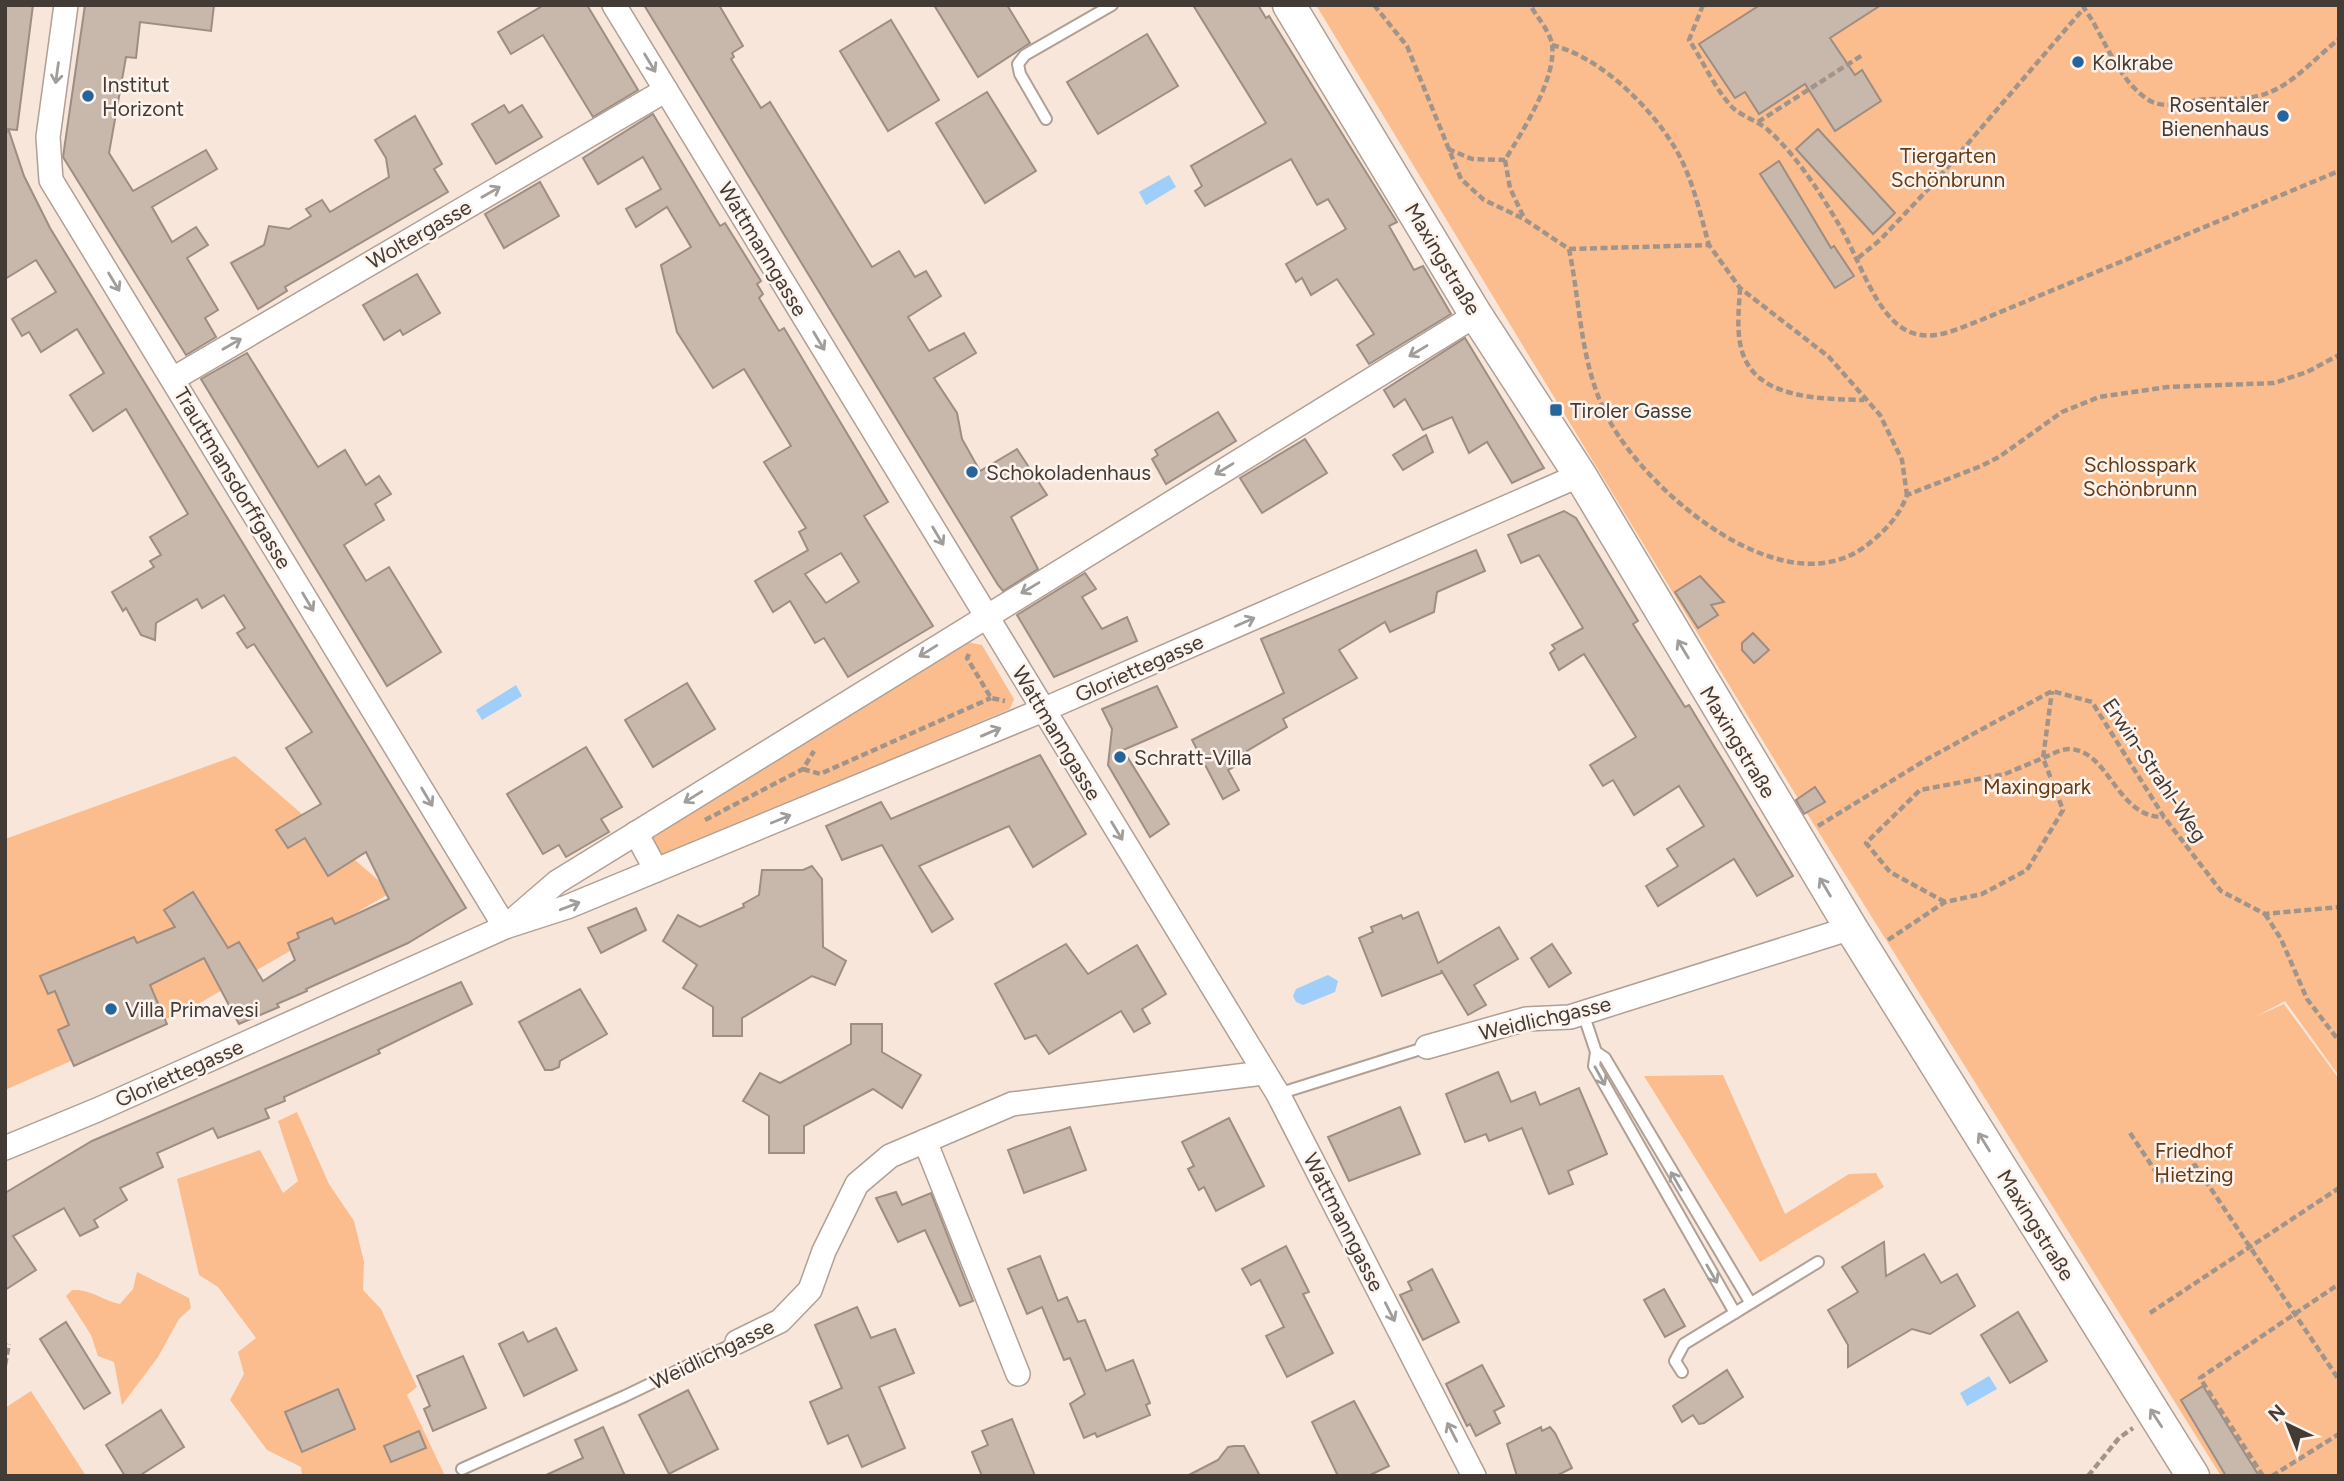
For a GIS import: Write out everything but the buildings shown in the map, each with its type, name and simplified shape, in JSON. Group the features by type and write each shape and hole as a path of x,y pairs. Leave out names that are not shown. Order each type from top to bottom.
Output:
{"street":[{"name":"Trauttmansdorffgasse","path":"66,5 48,137 51,180 505,926"},
{"name":"Wattmanngasse","path":"614,5 1278,1094 1471,1469"},
{"name":"Maxingstraße","path":"1289,5 1476,315 1580,475 1867,955 2193,1476"},
{"name":"Woltergasse","path":"173,379 666,90"},
{"path":"986,615 1476,315"},
{"name":"Gloriettegasse","path":"5,1148 97,1110 505,926 567,907 1043,710 1580,475"},
{"name":"Gloriettegasse","path":"505,926 557,882 986,615"},
{"path":"636,833 656,870"},
{"name":"Weidlichgasse","path":"1427,1047 1526,1019 1570,1017 1851,928"},
{"name":"Weidlichgasse","path":"737,1342 780,1321 810,1290 824,1251 857,1184 890,1156 1012,1104 1263,1073"},
{"path":"925,1141 1018,1374"}],"lane":[{"path":"1046,119 1020,74 1018,64 1026,55 1112,5"},
{"path":"1583,1013 1597,1052 1594,1066 1735,1313"},
{"name":"Weidlichgasse","path":"1278,1094 1427,1047"},
{"path":"1597,1052 1605,1058 1706,1233 1750,1302"},
{"path":"1682,1373 1675,1361 1680,1348 1818,1262"},
{"name":"Weidlichgasse","path":"462,1469 737,1342"}],"path":[{"path":"1374,5 1407,46 1456,172 1470,189 1502,210 1524,219 1569,249 1709,245"},
{"path":"1524,219 1510,188 1505,160 1529,120 1548,75 1552,45 1530,5"},
{"path":"1703,5 1689,40 1733,109 1758,122 1789,154 1822,197 1886,313 1909,332 1934,336 2057,290 2339,171"},
{"path":"1858,258 1880,240 1934,183 2084,7 2131,86 2155,104 2169,106 2199,100 2248,98 2272,93 2339,39"},
{"path":"1552,45 1578,54 1604,71 1664,130 1688,175 1709,245 1740,288 1829,357 1880,415 1895,441 1906,477 1907,495 1895,519 1882,533 1846,559 1828,565 1803,566 1773,559 1751,549 1684,506 1640,466 1625,446 1597,393 1582,341 1569,249"},
{"path":"1758,122 1864,54"},
{"path":"1447,148 1472,159 1505,160"},
{"path":"1740,288 1740,337 1746,362 1752,371 1777,387 1806,397 1865,400"},
{"path":"1907,495 1981,467 2000,457 2062,412 2099,397 2166,387 2274,383 2306,372 2339,355"},
{"path":"986,615 967,658 991,698"},
{"path":"1796,839 1929,758 2052,691"},
{"path":"1867,955 1945,902 1982,894 2027,870 2063,810 2043,758 2052,691"},
{"name":"Erwin-Strahl-Weg","path":"2052,691 2092,702 2164,817 2221,891 2265,914"},
{"path":"694,826 803,769 820,774 991,698 1043,710"},
{"path":"1945,902 1890,872 1866,843 1920,790 2005,774 2066,749 2084,752 2131,807 2148,817 2164,817"},
{"path":"2339,907 2265,914 2281,939 2307,999 2339,1041"},
{"path":"2130,1133 2164,1184 2195,1165 2339,1380"},
{"path":"2150,1313 2339,1188"},
{"path":"2263,1476 2200,1378 2339,1284"},
{"path":"5,1365 9,1344"},
{"path":"2088,1476 2119,1438 2136,1426"},
{"path":"2272,1476 2339,1434"}],"green space":[{"path":"1316,5 2339,5 2339,1076 2285,1001 2257,1016 2284,1004 2339,1079 2339,1476 2221,1476 1808,815"},
{"path":"967,642 982,645 1014,699 1010,709 662,856 650,834"},
{"path":"235,756 392,892 193,1007 5,1090 5,839"},
{"path":"1723,1075 1785,1214 1849,1174 1876,1173 1884,1187 1760,1262 1644,1076"},
{"path":"297,1112 329,1184 354,1221 364,1262 363,1290 381,1309 417,1387 407,1395 445,1476 302,1476 301,1467 267,1450 230,1400 244,1374 238,1352 256,1338 218,1287 199,1275 177,1179 260,1150 283,1193 298,1181 278,1121"},
{"path":"137,1272 189,1298 191,1308 179,1319 158,1357 122,1405 114,1362 98,1356 91,1335 66,1296 72,1290 79,1290 120,1304 133,1289"},
{"path":"31,1391 86,1476 5,1476 5,1408"}],"water":[{"path":"1169,175 1176,187 1146,205 1139,192"},
{"path":"516,685 522,696 482,720 476,710"},
{"path":"1328,975 1338,981 1335,992 1303,1005 1296,1002 1293,996 1296,989"},
{"path":"1989,1376 1997,1389 1967,1406 1960,1393"}],"place":[{"name":"Kolkrabe","path":"2078,62"},
{"name":"Institut Horizont","path":"88,96"},
{"name":"Rosentaler Bienenhaus","path":"2283,116"},
{"name":"Tiroler Gasse","path":"1556,410"},
{"name":"Schokoladenhaus","path":"972,472"},
{"name":"Schratt-Villa","path":"1120,757"},
{"name":"Villa Primavesi","path":"111,1009"}],"park label":[{"name":"Tiergarten Schönbrunn","path":"1948,167"},
{"name":"Schlosspark Schönbrunn","path":"2140,476"},
{"name":"Maxingpark","path":"2037,786"},
{"name":"Friedhof Hietzing","path":"2194,1162"}]}
